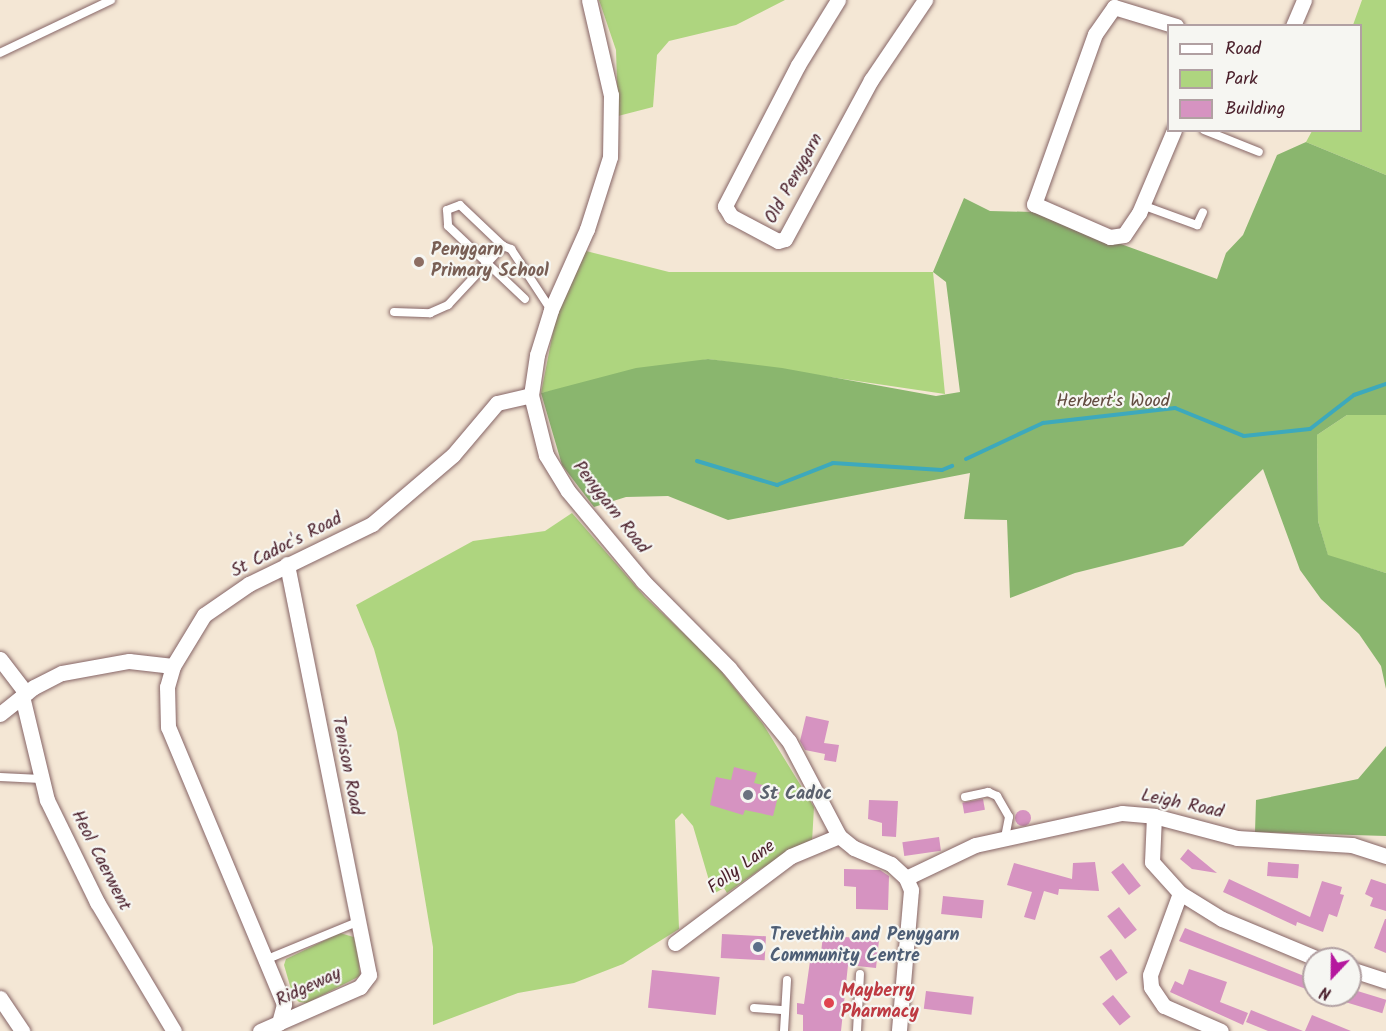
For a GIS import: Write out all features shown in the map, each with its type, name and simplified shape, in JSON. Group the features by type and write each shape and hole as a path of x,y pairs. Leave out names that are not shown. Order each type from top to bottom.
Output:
{"street":[{"name":"Penygarn Road","path":"589,0 611,95 610,157 587,229 551,310 531,395 546,455 568,491 643,581 729,668 789,741 839,836 854,848 891,864 906,878"},
{"name":"Old Penygarn","path":"838,0 781,96 725,206 731,216 778,241 785,239 871,80 925,0"},
{"path":"1294,24 1304,0"},
{"path":"1171,24 1113,3 1095,34 1034,204 1110,237 1124,235 1143,205 1173,132"},
{"name":"St Cadoc's Road","path":"279,1023 284,1004 168,727 167,687 173,666 204,615 287,564 372,524 453,455 497,403 531,395"},
{"name":"Tenison Road","path":"287,564 369,975"},
{"path":"0,659 24,694"},
{"path":"0,714 24,694 62,673 94,664 129,661 173,666"},
{"name":"Heol Caerwent","path":"24,694 41,779 97,902 174,1031"},
{"name":"Leigh Road","path":"906,878 975,845 1122,813 1154,816 1237,837 1352,845 1386,856"},
{"path":"1154,816 1152,862 1180,893 1222,919 1302,952"},
{"name":"Folly Lane","path":"675,943 791,856 839,836"},
{"path":"899,1031 911,890 906,878"},
{"path":"1180,893 1150,975 1151,987 1164,1006 1221,1031"},
{"path":"1362,973 1386,981"},
{"name":"Ridgeway","path":"260,1031 360,987 369,975"},
{"path":"0,998 22,1031"}],"lane":[{"path":"0,53 111,0"},
{"path":"1209,132 1259,152"},
{"path":"525,299 448,226 447,210 460,205 503,246 511,249 551,310"},
{"path":"1143,205 1197,225 1203,212"},
{"path":"394,312 430,313 448,305 503,246"},
{"path":"0,777 41,779"},
{"path":"965,797 988,792 997,796 1009,817 1005,838"},
{"path":"265,960 357,922"},
{"path":"857,1031 860,974"},
{"path":"784,1031 787,980"},
{"path":"754,1008 785,1010"}],"green space":[{"path":"599,0 785,0 736,25 669,41 657,55 653,107 618,116 616,50"},
{"path":"1362,0 1386,0 1386,175 1306,142 1311,132 1362,132 1362,24 1353,24"},
{"name":"Herbert's Wood","path":"1306,142 1386,175 1386,415 1347,415 1317,435 1318,521 1328,555 1386,573 1386,689 1381,666 1359,634 1321,599 1300,570 1263,469 1183,546 1075,573 1010,598 1007,520 964,519 970,473 728,520 668,496 626,497 594,507 562,465 541,393 636,368 708,359 782,368 936,396 960,392 946,282 933,272 964,198 990,211 1033,212 1217,279 1226,253 1243,235 1277,155"},
{"path":"586,251 669,272 933,272 945,394 708,359 541,393 556,317"},
{"path":"1347,415 1386,415 1386,573 1328,556 1318,521 1317,435"},
{"path":"572,513 645,597 713,661 763,724 814,807 812,842 762,868 727,893 724,888 713,894 693,826 682,813 675,820 679,929 623,964 574,983 518,993 433,1025 433,947 397,732 374,649 356,605 473,541 545,531"},
{"path":"1386,746 1386,836 1255,832 1256,800 1358,779"},
{"path":"340,933 357,938 360,976 307,1003 299,1002 293,996 284,965 286,959"}],"building":[{"path":"806,716 829,721 824,743 839,745 836,762 824,760 825,754 805,750 800,741"},
{"path":"734,767 757,773 754,783 780,789 773,816 745,810 743,815 710,805 716,777 731,780"},
{"path":"983,799 985,810 964,813 962,803"},
{"path":"869,800 898,801 896,837 882,836 882,823 868,819"},
{"path":"1020,810 1026,810 1031,818 1029,824 1020,826 1015,821 1015,815"},
{"path":"939,837 941,851 904,856 902,842"},
{"path":"1188,849 1217,873 1192,869 1180,859"},
{"path":"1095,862 1099,891 1059,889 1058,895 1044,891 1035,920 1024,917 1032,892 1007,885 1014,863 1072,879 1073,863"},
{"path":"1268,862 1299,864 1298,878 1267,876"},
{"path":"1123,863 1141,886 1129,895 1111,872"},
{"path":"844,869 880,870 889,876 888,910 856,909 856,887 844,886"},
{"path":"1229,879 1310,917 1322,881 1342,887 1340,894 1344,895 1337,917 1329,914 1323,932 1297,922 1296,926 1223,892"},
{"path":"1371,879 1386,884 1386,911 1370,906 1373,898 1365,894"},
{"path":"943,896 984,900 982,918 941,914"},
{"path":"1119,907 1137,930 1125,939 1107,916"},
{"path":"1386,919 1386,953 1374,948"},
{"path":"1185,928 1302,975 1302,987 1179,941"},
{"path":"722,934 766,936 765,960 721,958"},
{"path":"823,935 879,940 876,968 848,965 841,1031 803,1031 803,1015 797,1014 797,1003 804,1004 810,961 820,962"},
{"path":"1111,949 1128,973 1116,981 1100,957"},
{"path":"1189,969 1227,982 1220,1002 1248,1013 1243,1025 1170,992 1175,981 1183,985"},
{"path":"652,970 720,977 716,1015 648,1008"},
{"path":"926,991 974,997 971,1015 924,1009"},
{"path":"1362,992 1386,1000 1382,1013 1362,1007"},
{"path":"1113,995 1131,1017 1120,1026 1102,1004"},
{"path":"1251,1010 1303,1031 1268,1031 1246,1022"},
{"path":"1312,1015 1351,1031 1305,1031"}],"waterway":[{"path":"966,459 1043,423 1175,408 1244,436 1310,429 1354,395 1386,384"},
{"path":"697,461 777,485 833,463 942,470 952,466"}],"place":[{"name":"Penygarn Primary School","path":"419,262"},
{"name":"St Cadoc","path":"748,795"},
{"name":"Trevethin and Penygarn Community Centre","path":"758,947"},
{"name":"Mayberry Pharmacy","path":"829,1003"}]}
